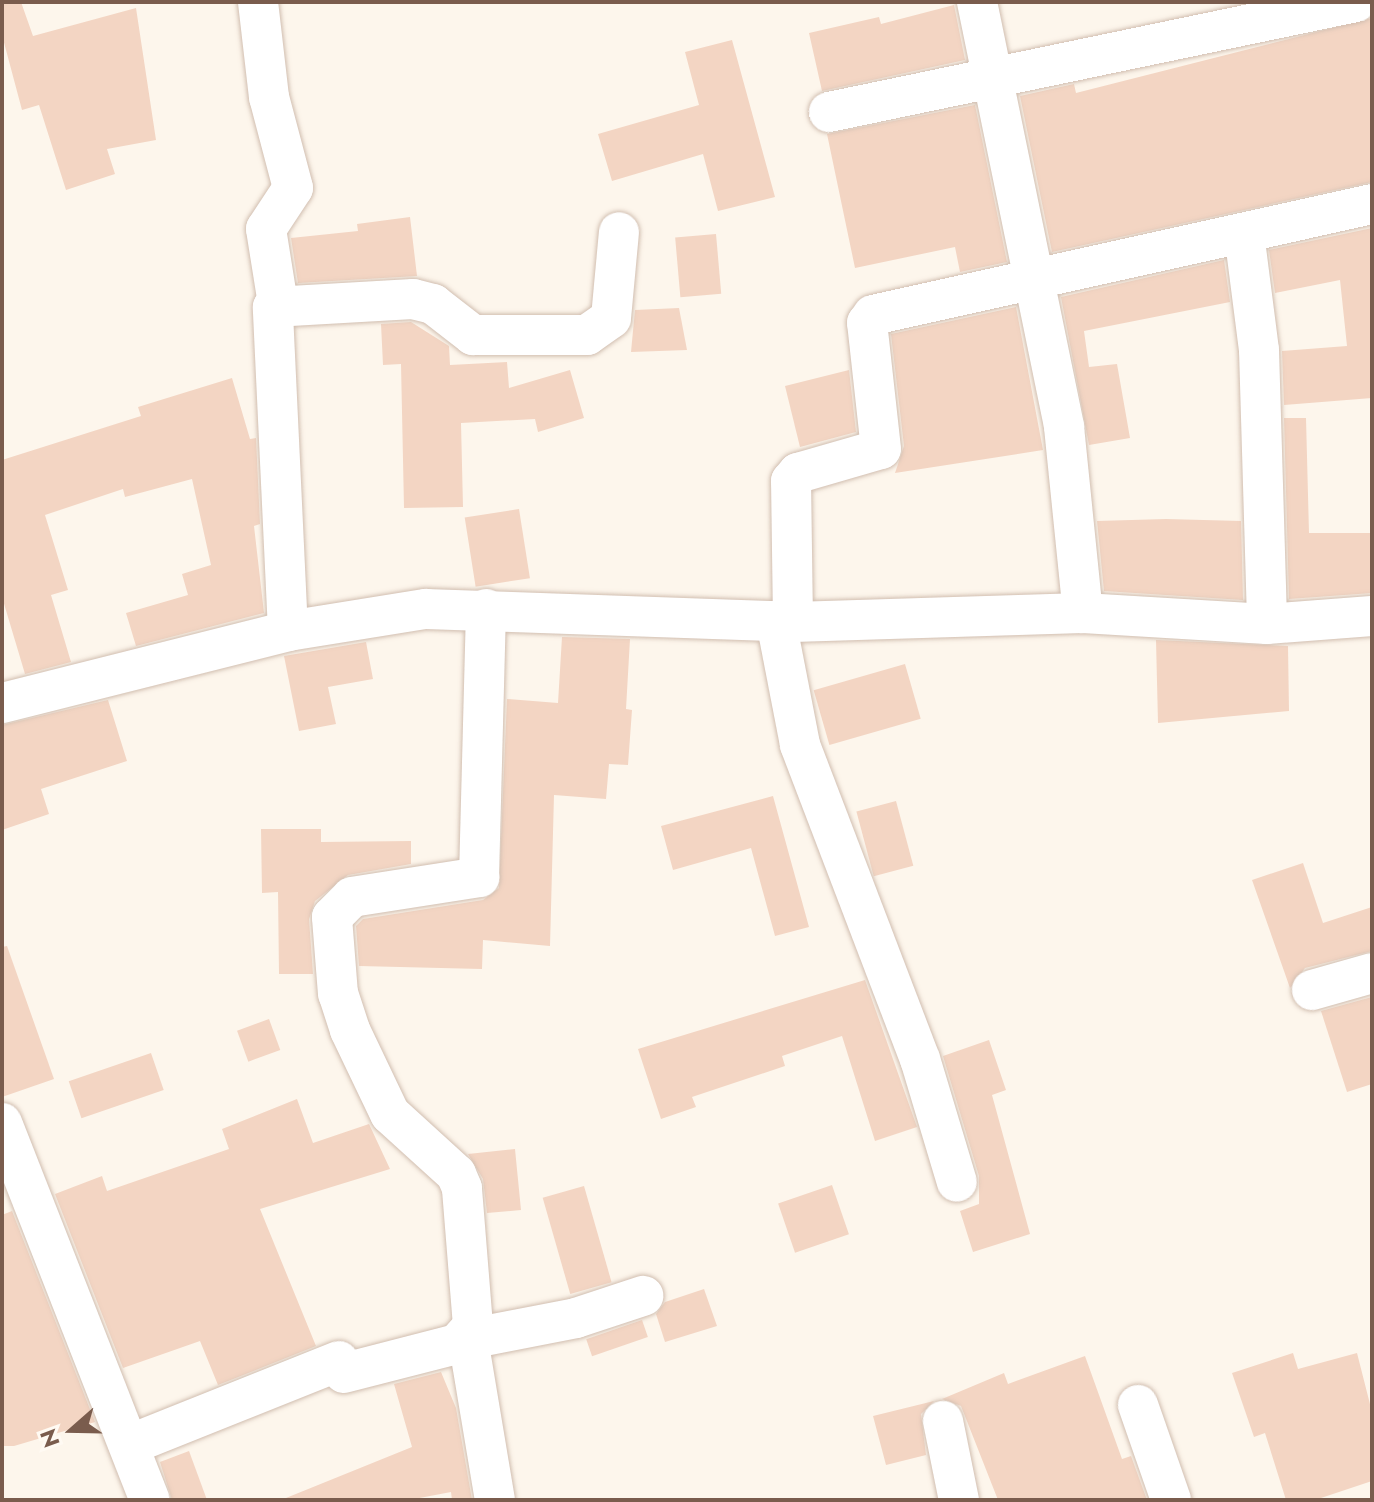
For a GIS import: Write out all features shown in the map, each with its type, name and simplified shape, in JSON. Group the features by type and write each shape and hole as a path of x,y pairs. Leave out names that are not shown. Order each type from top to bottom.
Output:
{"street":[{"path":"258,2 269,97 293,188 266,229 278,304"},
{"path":"977,2 1064,427 1083,613"},
{"path":"829,112 1356,2"},
{"path":"957,1182 920,1059 800,745 785,622 793,476 881,449 870,319 1372,204"},
{"path":"288,631 271,309 278,304 413,299 433,304 473,335 587,335 611,318 619,232"},
{"path":"1244,233 1259,350 1267,624"},
{"path":"2,703 288,631 426,609 785,622 1083,613 1267,624 1372,616"},
{"path":"486,609 479,877 352,897 332,917 338,994 350,1030 390,1114 456,1174 462,1188 475,1311 466,1340 495,1500"},
{"path":"1312,990 1372,973"},
{"path":"2,1123 14,1201 129,1445 150,1500"},
{"path":"129,1445 341,1367 576,1318 643,1296"},
{"path":"1138,1405 1171,1500"},
{"path":"943,1421 959,1500"}],"building":[{"path":"2,2 21,2 33,36 136,8 156,140 107,149 115,174 66,190 39,105 22,110 2,35"},
{"path":"954,5 965,60 822,91 809,33 879,17 881,24"},
{"path":"1372,18 1372,182 1052,252 1020,96 1074,84 1076,93"},
{"path":"732,40 775,197 718,211 703,154 612,181 598,134 699,105 685,52"},
{"path":"975,105 1007,262 960,272 955,247 855,268 827,134"},
{"path":"410,217 417,276 298,283 291,238 358,231 357,224"},
{"path":"1372,228 1372,398 1284,405 1282,351 1347,346 1340,280 1275,293 1269,250"},
{"path":"716,234 721,294 680,297 675,238"},
{"path":"1224,260 1230,302 1084,331 1089,367 1117,364 1130,438 1089,445 1061,297"},
{"path":"1016,307 1043,450 895,473 904,446 891,334"},
{"path":"679,308 687,350 631,352 635,310"},
{"path":"411,322 449,346 450,365 507,362 509,388 570,370 584,418 538,432 535,419 461,423 463,507 404,508 401,364 383,365 381,324"},
{"path":"849,370 856,432 800,447 785,386"},
{"path":"232,378 250,439 256,438 260,524 254,526 264,613 136,646 126,613 188,595 182,574 211,565 192,479 125,497 123,489 45,515 68,590 51,595 71,662 25,674 2,597 2,460 141,416 138,407"},
{"path":"1284,418 1306,418 1309,533 1372,533 1372,593 1289,599"},
{"path":"519,509 530,578 476,587 465,518"},
{"path":"1097,521 1241,521 1243,600 1104,591"},
{"path":"562,637 630,639 626,709 632,710 628,765 609,764 606,799 554,795 550,946 483,940 482,969 359,966 356,926 363,919 483,900 499,888 507,699 558,703"},
{"path":"1156,640 1288,646 1289,711 1158,723"},
{"path":"366,642 373,679 328,687 336,724 299,731 284,656"},
{"path":"905,664 921,719 829,745 814,690"},
{"path":"108,700 127,761 41,789 49,814 2,830 2,725"},
{"path":"773,796 809,927 775,936 751,848 673,870 661,826"},
{"path":"896,801 913,866 874,876 856,812"},
{"path":"261,829 321,829 321,842 411,841 411,864 348,875 315,901 309,919 313,974 279,974 278,892 262,893"},
{"path":"1303,863 1323,923 1372,907 1372,951 1305,968 1290,988 1252,880"},
{"path":"7,946 54,1079 2,1097 2,947"},
{"path":"865,980 917,1127 875,1141 842,1036 782,1056 785,1066 692,1097 696,1107 661,1119 638,1049"},
{"path":"1372,997 1372,1084 1347,1092 1321,1011"},
{"path":"269,1019 280,1050 248,1062 237,1031"},
{"path":"989,1040 1006,1090 992,1095 1030,1234 973,1252 960,1211 979,1204 979,1176 943,1056"},
{"path":"151,1053 164,1090 81,1118 69,1081"},
{"path":"297,1099 313,1143 369,1124 390,1169 260,1209 316,1346 218,1385 200,1341 123,1368 55,1194 102,1176 107,1191 229,1149 222,1129"},
{"path":"515,1149 521,1210 487,1213 483,1179 468,1154"},
{"path":"832,1185 849,1234 795,1253 778,1204"},
{"path":"584,1186 612,1282 570,1294 543,1198"},
{"path":"12,1211 95,1422 14,1446 2,1446 2,1215"},
{"path":"704,1289 717,1326 665,1342 656,1314 665,1302"},
{"path":"642,1320 648,1337 592,1356 586,1339"},
{"path":"1293,1353 1298,1369 1357,1353 1372,1412 1372,1481 1315,1500 1286,1500 1265,1433 1254,1437 1232,1373"},
{"path":"1085,1356 1122,1459 1131,1456 1147,1500 998,1500 961,1406 942,1399 1004,1373 1008,1384"},
{"path":"441,1372 456,1408 472,1500 452,1500 451,1492 409,1500 281,1500 412,1447 394,1384"},
{"path":"934,1401 921,1414 926,1455 886,1465 873,1416"},
{"path":"189,1451 207,1500 172,1500 160,1462"}]}
